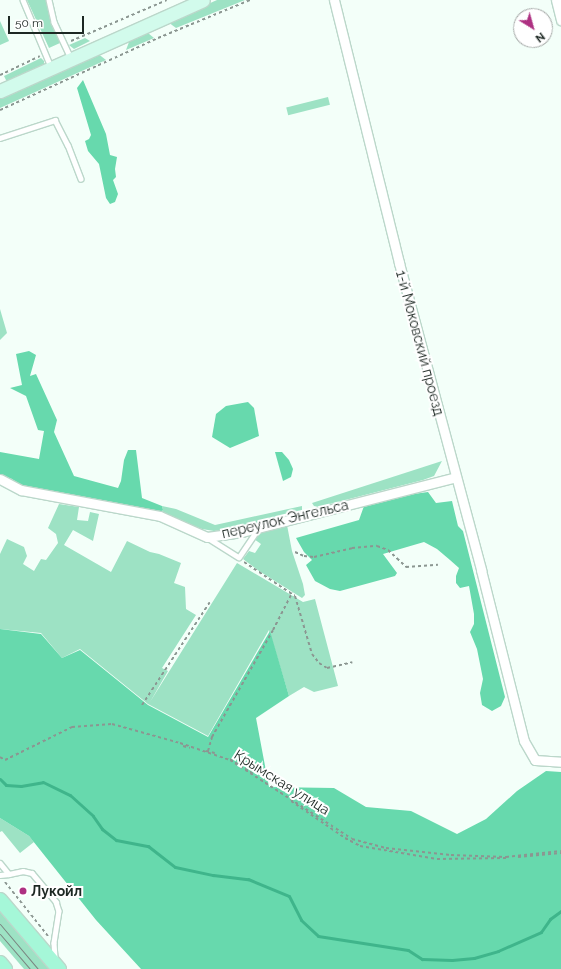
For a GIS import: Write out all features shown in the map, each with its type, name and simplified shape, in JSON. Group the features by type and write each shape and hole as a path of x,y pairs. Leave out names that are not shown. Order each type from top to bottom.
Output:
{"main road":[{"path":"0,900 60,969"},
{"path":"0,963 5,969"}],"street":[{"path":"0,91 203,0"},
{"name":"1-й Моковский проезд","path":"334,0 397,256 524,741 535,760 561,762"},
{"path":"556,0 561,20"},
{"name":"переулок Энгельса","path":"0,479 22,490 160,516 207,537 259,528 456,477"}],"lane":[{"path":"23,0 44,54 51,67"},
{"path":"49,0 54,22 71,58"},
{"path":"0,138 54,120 68,145 81,179"},
{"path":"207,537 239,557 259,528"},
{"path":"0,863 9,874"},
{"path":"0,875 23,871 32,873 56,902 59,911 54,943 55,960 60,969"}],"path":[{"path":"64,44 167,0"},
{"path":"0,110 158,38 250,0"},
{"path":"0,75 44,54"},
{"path":"295,552 304,556 314,556 352,548 377,546 388,550 406,567 438,565"},
{"path":"239,557 252,569 295,596 312,654 319,663 327,668 352,662"},
{"path":"208,751 212,737 273,630 292,593"},
{"path":"142,705 210,602"},
{"name":"Крымская улица","path":"0,757 5,760 72,727 112,724 180,743 230,760 352,839 386,848 450,855 506,857 561,852"},
{"path":"183,746 208,751 236,761 345,838 360,846 437,859 493,859 561,852"},
{"path":"0,875 54,943"}],"green space":[{"path":"27,0 46,0 51,24 60,43 49,48"},
{"path":"217,0 245,0 176,28 168,22"},
{"path":"0,21 9,41 0,45"},
{"path":"148,33 154,38 126,50 129,42"},
{"path":"85,38 90,41 74,49 69,45"},
{"path":"97,53 106,60 0,108 0,98"},
{"path":"41,58 44,61 44,64 7,82 4,76"},
{"path":"83,80 106,134 110,155 117,157 115,169 116,177 113,180 118,194 115,202 110,204 106,198 99,164 88,151 85,141 89,139 91,135 77,88"},
{"path":"328,97 330,105 288,115 286,107"},
{"path":"0,309 7,333 0,340"},
{"path":"29,351 36,355 30,376 36,374 57,420 54,432 74,476 118,488 121,481 124,460 128,450 136,450 142,498 162,506 163,510 158,513 111,502 21,486 12,479 0,475 0,452 39,459 44,431 38,430 26,396 10,388 22,385 16,354"},
{"path":"248,402 254,408 259,436 230,448 212,437 216,414 226,406"},
{"path":"275,452 282,452 289,460 293,469 291,477 283,481"},
{"path":"442,461 434,476 423,480 318,507 314,506 312,503"},
{"path":"428,492 436,503 452,501 458,526 463,531 505,697 501,706 492,711 482,705 480,693 483,679 477,649 470,632 474,624 474,614 469,586 460,588 456,583 456,576 459,568 450,560 437,549 424,542 383,554 397,573 395,576 340,591 330,589 315,581 306,565 312,560 304,552 296,538 359,520 364,506 400,496"},
{"path":"59,504 79,507 77,520 88,521 90,512 99,514 93,541 73,530 64,545 111,572 127,541 150,552 181,563 174,583 185,587 186,609 196,615 162,668 168,671 150,702 237,563 303,602 315,599 338,686 314,692 304,687 289,696 269,630 208,736 148,704 80,649 62,658 41,633 0,629 0,554 7,539 24,547 27,556 23,564 34,571 41,559 46,560 58,543 56,534 48,528"},
{"path":"162,506 176,509 215,525 302,506 302,512 231,529 214,531 202,529 158,513 163,510"},
{"path":"287,525 292,551 303,584 305,595 302,598 243,559 249,551 255,553 261,544 254,539 258,532"},
{"path":"0,629 41,634 62,658 80,650 148,705 208,737 270,631 289,696 256,718 269,787 334,788 366,807 411,811 457,834 486,819 517,791 546,771 561,772 561,969 141,969 96,920 29,836 0,818"},
{"path":"0,818 29,836 34,842 20,853 2,831 0,832"},
{"path":"0,911 50,969 24,969 0,941"}],"waterway":[{"path":"0,779 6,785 21,786 43,782 70,795 93,816 102,829 116,840 148,846 175,867 213,875 248,879 289,896 301,920 318,936 408,950 422,959 452,960 474,958 498,951 541,932 550,919 561,911"}],"tram line":[{"path":"0,924 38,969"},
{"path":"0,934 30,969"}],"place":[{"name":"Лукойл","path":"23,891"}]}
